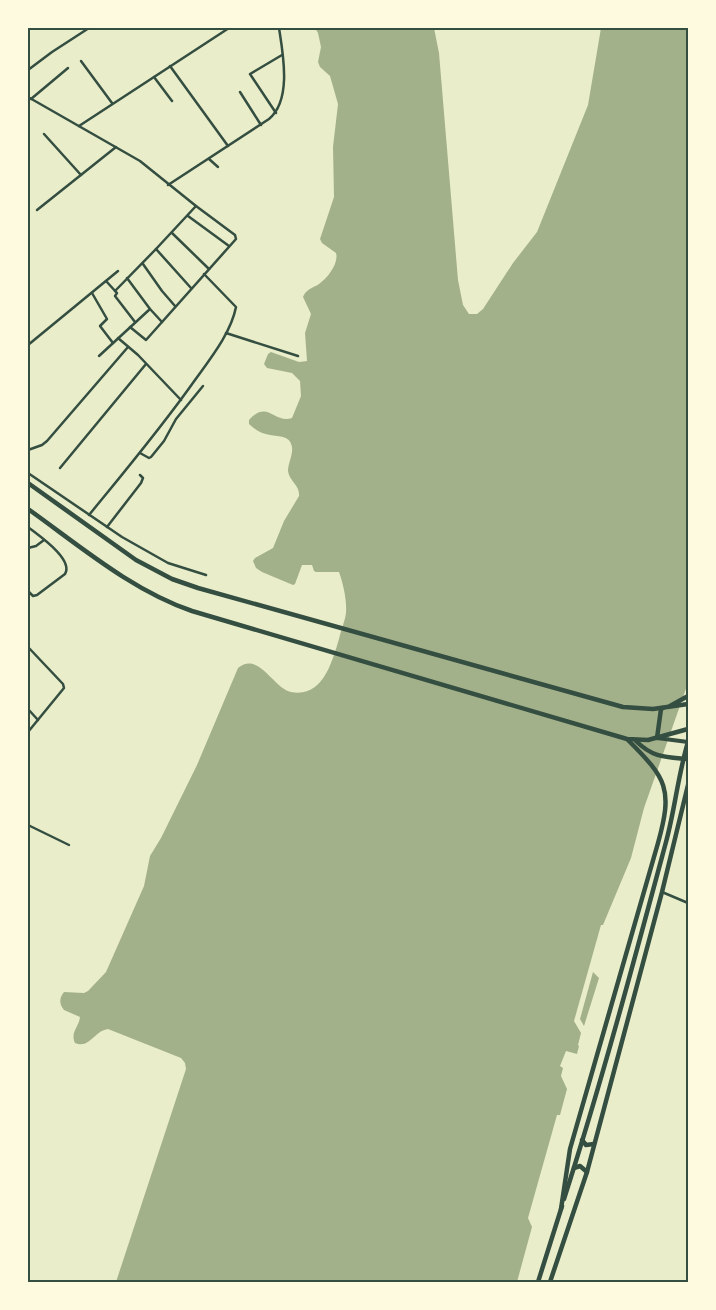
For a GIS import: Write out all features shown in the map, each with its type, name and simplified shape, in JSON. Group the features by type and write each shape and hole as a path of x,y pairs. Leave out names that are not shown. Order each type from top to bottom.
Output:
{"highway":[{"path":"28,483 136,560 172,579 609,704 631,708 661,709 688,704"},
{"path":"28,509 125,578 142,589 176,605 627,739 636,741 657,738 688,729"},
{"path":"661,709 677,703 688,696"},
{"path":"657,738 661,709"},
{"path":"561,1209 570,1149 666,812 666,793 660,776 627,739"},
{"path":"636,741 652,754 688,759"},
{"path":"538,1282 574,1168 666,841 681,765 688,742"},
{"path":"550,1282 587,1172 662,892 688,785"},
{"path":"582,1140 586,1145 594,1144"},
{"path":"574,1168 580,1166 587,1172"}],"main road":[{"path":"657,738 688,742"}],"street":[{"path":"28,70 89,28"},
{"path":"79,126 229,28"},
{"path":"168,185 261,125 276,113 284,93 279,28"},
{"path":"276,113 250,74 282,55"},
{"path":"81,61 112,103"},
{"path":"170,66 228,146"},
{"path":"68,68 29,98 116,146 140,162 234,233 236,237 146,340 130,327"},
{"path":"154,77 172,101"},
{"path":"240,92 261,125"},
{"path":"44,134 81,175"},
{"path":"37,210 116,146"},
{"path":"209,159 218,167"},
{"path":"115,291 196,206"},
{"path":"187,216 229,246"},
{"path":"172,232 209,269"},
{"path":"156,249 190,288"},
{"path":"142,263 175,306"},
{"path":"28,346 118,271"},
{"path":"89,515 181,400 226,333 236,307 204,274"},
{"path":"127,278 162,322"},
{"path":"106,281 115,291 115,295 135,322"},
{"path":"92,293 107,319 100,326 113,343"},
{"path":"99,356 150,309"},
{"path":"226,333 298,356"},
{"path":"118,338 181,400"},
{"path":"28,450 47,441 128,347"},
{"path":"60,468 146,364"},
{"path":"140,453 148,458 151,457 164,441 176,419 203,386"},
{"path":"28,473 107,527 168,563 206,575"},
{"path":"107,527 141,483 143,478 140,474"},
{"path":"28,528 44,540 62,558 66,563 67,572 37,595 34,596 28,591"},
{"path":"28,548 36,546 44,540"},
{"path":"28,646 64,686 63,691 28,732"},
{"path":"28,709 38,720"},
{"path":"28,825 69,845"},
{"path":"662,892 688,903"}],"shaded area":[{"path":"315,28 434,28 439,53 458,280 463,305 469,314 477,314 483,309 513,263 537,232 588,105 601,28 688,28 688,683 644,808 631,858 603,925 601,925 574,1021 581,1033 577,1054 566,1051 560,1066 563,1068 561,1076 567,1089 560,1115 557,1115 528,1218 532,1227 517,1282 116,1282 186,1069 185,1063 181,1058 108,1029 103,1030 85,1044 75,1043 74,1033 80,1017 64,1010 60,1003 64,992 84,993 106,972 144,886 150,856 161,838 197,765 238,668 246,664 253,664 266,672 284,689 291,692 302,692 311,689 318,684 329,667 345,619 345,597 339,572 316,572 312,565 302,565 293,585 262,572 256,568 253,561 273,548 284,521 299,496 298,489 290,478 288,471 292,450 291,443 287,438 259,431 249,424 249,420 261,412 266,412 280,418 292,418 301,396 300,381 292,373 267,368 264,364 268,354 271,352 299,362 307,361 305,333 311,314 303,297 308,290 326,278 334,266 337,257 336,253 322,243 320,239 334,197 333,147 338,104 330,76 320,67 318,62 321,47"},
{"path":"593,972 599,978 584,1026 580,1019"}]}
